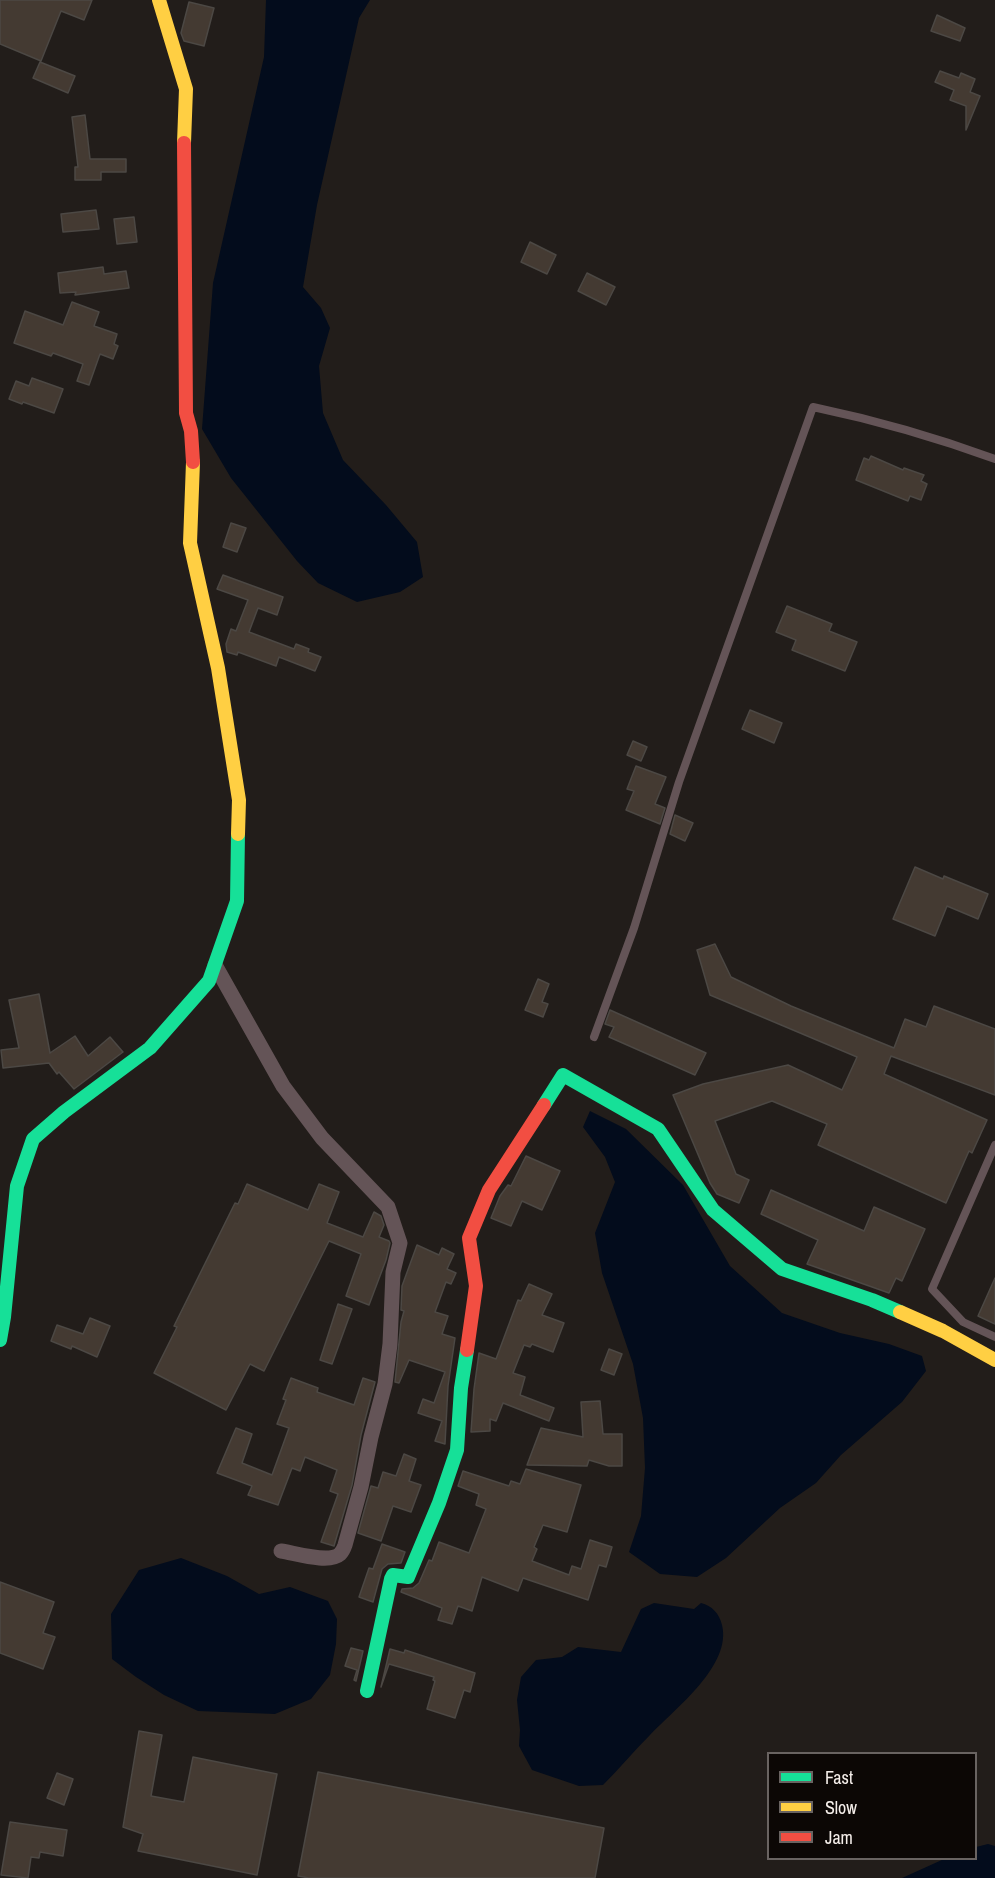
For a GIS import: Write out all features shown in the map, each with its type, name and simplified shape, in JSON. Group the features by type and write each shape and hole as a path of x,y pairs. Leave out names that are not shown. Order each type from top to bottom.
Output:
{"street":[{"path":"0,1340 18,1186 33,1139 64,1112 150,1048 209,981 237,902 239,800 218,668 190,543 193,471 192,431 186,413 184,148 186,89 159,0"},
{"path":"215,965 283,1086 322,1138 388,1207 400,1243 393,1272 386,1384 371,1437 362,1487 342,1553 334,1557 318,1558 281,1551"},
{"path":"366,1691 374,1664 377,1638 391,1579 393,1575 408,1577 413,1568 457,1450 461,1388 477,1286 469,1238 489,1190 563,1075 658,1129 713,1210 782,1269 882,1304 943,1331 995,1360"}],"lane":[{"path":"594,1037 634,928 679,782 813,407 872,419 937,438 995,459"},
{"path":"995,1145 932,1289 963,1322 995,1337"}],"water":[{"path":"266,0 370,0 359,18 317,205 303,287 321,308 330,328 319,366 323,413 343,460 417,542 423,577 400,592 357,602 318,583 297,561 231,478 202,429 213,283 264,57"},
{"path":"590,1111 626,1129 683,1185 730,1266 782,1313 840,1333 889,1344 922,1356 926,1371 902,1402 841,1455 816,1483 780,1508 726,1558 697,1577 660,1574 629,1552 641,1516 645,1468 643,1418 633,1364 602,1273 595,1233 615,1182 605,1157 583,1127"},
{"path":"181,1558 227,1576 259,1594 290,1587 328,1601 337,1619 336,1644 330,1675 311,1699 275,1714 198,1711 164,1695 112,1659 111,1614 139,1570"},
{"path":"654,1603 694,1609 701,1603 708,1606 719,1617 723,1640 719,1655 700,1685 603,1785 579,1786 532,1770 519,1746 517,1700 521,1677 536,1660 562,1657 578,1647 621,1652 641,1609"},
{"path":"988,1844 995,1846 995,1878 902,1878 942,1860 977,1860 977,1847"}],"building":[{"path":"0,0 92,0 84,20 61,11 41,61 0,44"},
{"path":"189,2 214,8 204,46 184,41 181,33"},
{"path":"937,15 965,28 960,41 931,31"},
{"path":"40,62 75,76 68,93 33,78"},
{"path":"940,71 959,78 961,73 975,79 970,92 980,96 966,130 966,106 950,100 954,90 935,82"},
{"path":"85,115 90,159 126,159 126,172 101,172 101,180 75,180 75,167 78,167 72,117"},
{"path":"96,210 99,229 63,232 61,214"},
{"path":"134,217 137,242 117,244 114,219"},
{"path":"530,242 556,255 547,274 521,262"},
{"path":"103,267 104,274 126,271 129,288 75,295 76,292 60,293 58,273"},
{"path":"587,273 615,287 606,305 578,291"},
{"path":"72,302 99,312 94,326 117,334 114,344 118,346 113,359 100,354 89,385 77,381 83,364 14,343 25,311 63,325"},
{"path":"32,378 63,389 54,413 9,399 16,381 29,386"},
{"path":"871,456 903,470 904,468 924,475 921,481 927,484 921,500 910,496 908,501 856,480 864,458 869,460"},
{"path":"231,523 246,528 237,552 223,547"},
{"path":"223,575 283,597 277,615 258,608 249,632 294,649 296,644 309,649 308,652 321,657 315,671 279,657 276,666 238,652 237,655 227,652 226,644 231,629 236,631 248,600 217,589"},
{"path":"787,606 832,624 829,631 857,642 845,671 792,650 796,640 776,632"},
{"path":"750,710 782,723 774,743 742,729"},
{"path":"633,741 647,747 641,761 627,755"},
{"path":"636,766 666,777 655,804 665,808 660,824 626,810 634,791 627,789"},
{"path":"675,815 693,823 685,841 670,834"},
{"path":"915,867 988,894 978,919 947,906 935,936 893,919"},
{"path":"715,944 731,977 791,1006 894,1048 905,1019 926,1027 934,1006 995,1029 995,1095 891,1056 884,1074 987,1120 972,1153 969,1151 946,1203 818,1145 827,1124 772,1101 715,1121 736,1174 749,1180 739,1203 717,1194 710,1183 673,1095 703,1084 788,1065 842,1090 857,1057 710,995 697,950"},
{"path":"538,979 549,984 542,1002 548,1004 543,1017 525,1010"},
{"path":"39,994 50,1053 75,1036 88,1056 110,1037 123,1052 74,1089 59,1072 57,1074 49,1063 3,1068 1,1050 19,1048 9,1000"},
{"path":"610,1010 706,1053 695,1075 609,1037 614,1027 605,1024"},
{"path":"526,1156 560,1171 542,1210 522,1201 511,1226 491,1218 500,1196 508,1185 511,1186"},
{"path":"247,1184 308,1210 319,1184 339,1192 327,1223 363,1237 374,1212 381,1216 384,1225 379,1237 390,1243 369,1305 346,1296 361,1254 329,1241 264,1371 250,1364 226,1410 154,1373 177,1327 174,1326 235,1203 238,1204"},
{"path":"771,1190 864,1231 874,1207 925,1229 902,1281 896,1278 889,1293 807,1264 818,1240 761,1214"},
{"path":"417,1245 439,1255 442,1248 454,1254 447,1269 456,1273 451,1284 446,1282 435,1312 448,1316 442,1334 455,1338 448,1386 445,1444 435,1441 442,1421 418,1413 423,1399 434,1403 445,1372 409,1360 399,1383 395,1382 404,1311 401,1310 402,1286"},
{"path":"995,1278 995,1324 978,1316"},
{"path":"529,1284 552,1294 542,1315 564,1323 553,1352 532,1344 530,1347 524,1345 513,1373 525,1377 520,1395 554,1408 549,1421 503,1403 496,1421 490,1419 490,1431 471,1432 479,1353 496,1359 518,1300 521,1301"},
{"path":"338,1304 352,1309 332,1364 320,1360"},
{"path":"90,1318 110,1326 97,1357 72,1346 71,1349 51,1341 57,1325 83,1334"},
{"path":"609,1349 622,1354 614,1375 601,1370"},
{"path":"291,1378 318,1388 317,1392 354,1405 363,1378 375,1382 361,1435 352,1485 334,1546 321,1542 338,1494 330,1491 337,1470 305,1457 300,1471 292,1468 278,1505 248,1495 252,1486 217,1473 236,1428 252,1434 242,1463 272,1475 289,1428 277,1424"},
{"path":"600,1401 603,1434 622,1434 622,1466 609,1466 589,1460 587,1466 527,1465 541,1428 583,1437 581,1402"},
{"path":"404,1454 416,1459 409,1481 421,1485 411,1512 393,1506 381,1541 358,1533 371,1486 378,1488 383,1472 396,1476"},
{"path":"526,1469 581,1485 567,1532 543,1525 534,1547 537,1549 532,1561 569,1575 572,1566 581,1569 590,1540 612,1547 606,1567 599,1565 588,1600 523,1578 518,1591 482,1577 472,1611 458,1606 452,1624 438,1620 442,1608 401,1592 402,1589 413,1588 419,1583 429,1560 432,1561 439,1542 469,1553 486,1509 476,1505 479,1494 458,1486 463,1471 509,1486 511,1481 520,1484"},
{"path":"382,1544 405,1552 401,1563 388,1564 382,1569 373,1602 359,1597 369,1568 373,1569"},
{"path":"0,1582 54,1602 43,1633 55,1637 43,1669 0,1653"},
{"path":"351,1648 363,1651 356,1681 354,1680 357,1670 345,1666"},
{"path":"390,1649 404,1653 405,1650 475,1673 470,1692 464,1690 455,1718 427,1709 435,1681 434,1677 389,1664 381,1687"},
{"path":"139,1731 162,1735 151,1796 184,1802 193,1757 277,1774 257,1875 138,1851 143,1834 123,1827"},
{"path":"318,1772 604,1828 595,1878 309,1878 298,1876"},
{"path":"57,1773 73,1779 64,1805 47,1798"},
{"path":"10,1822 67,1830 63,1856 40,1852 39,1858 31,1857 28,1878 1,1875"}],"traffic: fast":[{"path":"0,1340 17,1186 33,1139 64,1112 150,1048 209,981 237,901 238,834"},
{"path":"544,1105 563,1075 658,1129 713,1210 782,1269 900,1312"},
{"path":"367,1691 391,1579 393,1575 408,1577 439,1503 457,1450 461,1388 467,1350"}],"traffic: slow":[{"path":"159,0 186,89 184,143"},
{"path":"193,462 190,543 218,668 239,800 238,834"},
{"path":"900,1312 943,1331 995,1360"}],"traffic: jam":[{"path":"184,143 186,413 191,431 193,462"},
{"path":"467,1350 476,1286 469,1238 489,1190 544,1105"}]}
